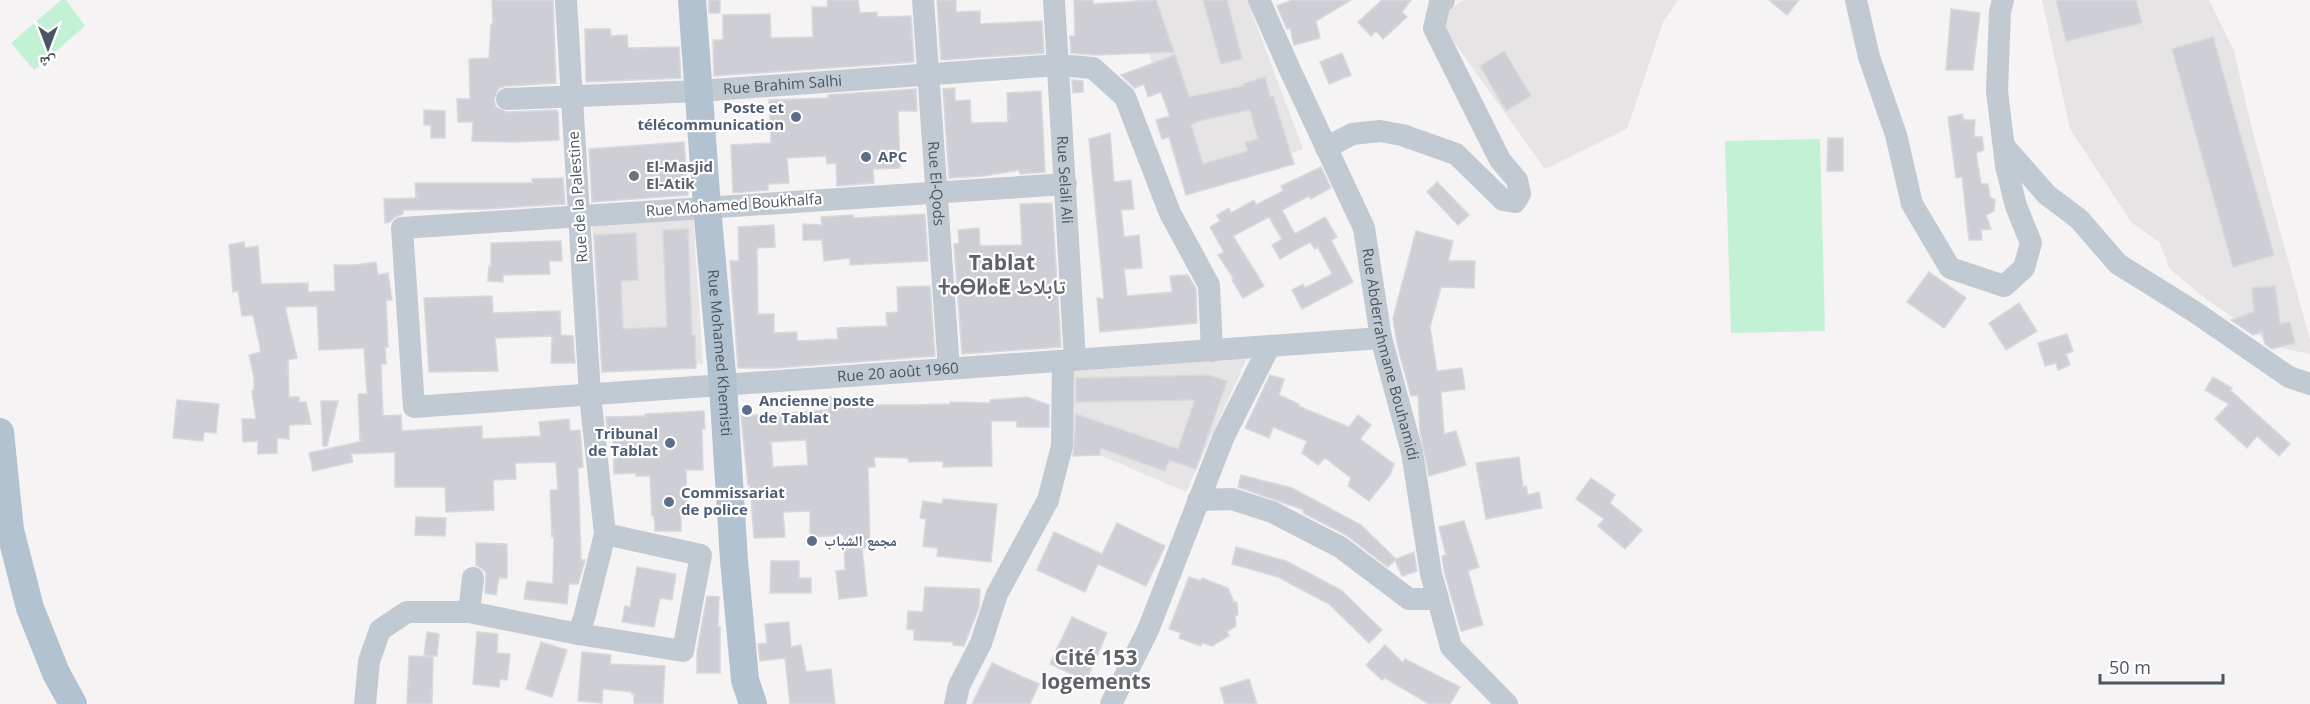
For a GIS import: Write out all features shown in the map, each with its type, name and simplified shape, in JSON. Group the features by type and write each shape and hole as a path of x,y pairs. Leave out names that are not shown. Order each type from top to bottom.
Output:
{"main road":[{"name":"Rue Mohamed Khemisti","path":"692,0 723,385 734,560 745,680 753,704"},
{"path":"0,432 10,530 30,608 56,674 72,704"}],"street":[{"name":"Rue de la Palestine","path":"566,0 570,96 581,216 590,395 605,534"},
{"name":"Rue El-Qods","path":"924,0 949,369"},
{"name":"Rue Selali Ali","path":"955,704 959,686 981,642 997,594 1048,500 1062,446 1069,361 1066,184 1054,0"},
{"name":"Rue Abderrahmane Bouhamidi","path":"1260,0 1364,228 1382,338 1412,452 1431,574 1450,647 1507,704"},
{"path":"1326,148 1352,134 1380,131 1402,135 1456,154 1503,200 1515,201 1520,194 1517,180 1500,160 1434,28 1440,2 1444,0"},
{"path":"1856,0 1869,57 1896,135 1912,204 1950,268 2004,286 2024,268 2031,243 2016,206 2004,146 1997,91 2000,12 2003,0"},
{"name":"Rue Brahim Salhi","path":"507,99 699,91 1058,65 1093,68 1125,97 1170,213 1209,285 1212,351"},
{"path":"2004,146 2047,195 2079,219 2118,264 2195,312 2289,377 2310,384"},
{"name":"Rue Mohamed Boukhalfa","path":"414,407 402,228 1066,184"},
{"name":"Rue 20 août 1960","path":"414,407 1382,338"},
{"path":"1111,704 1148,630 1224,436 1269,347"},
{"path":"1198,500 1232,499 1272,512 1340,547 1409,599 1438,599"},
{"path":"578,634 605,534 701,555 725,556 734,560"},
{"path":"365,704 369,661 380,630 407,612 469,612 578,634 683,651 701,555"},
{"path":"469,612 473,578"}],"shaded area":[{"path":"1132,0 1247,0 1303,149 1192,190"},
{"path":"1464,0 1678,0 1663,22 1627,129 1545,169 1436,17"},
{"path":"2042,0 2209,0 2234,51 2252,129 2310,340 2310,354 2277,347 2207,300 2170,269 2159,242 2132,223 2070,129"},
{"path":"693,215 703,364 602,371 592,222"},
{"path":"1247,358 1186,492 1072,443 1070,365"}],"green space":[{"path":"61,0 66,0 85,26 34,70 11,43"},
{"path":"1820,139 1825,331 1731,333 1725,141"}],"building":[{"path":"492,0 553,0 556,83 506,86 499,88 494,99 496,107 507,112 556,110 559,140 472,141 473,122 458,122 457,99 470,99 469,59 489,58 491,24 493,24"},
{"path":"709,0 720,0 720,13 709,13"},
{"path":"827,0 858,0 860,13 877,12 877,17 911,16 914,62 714,76 713,40 723,40 723,15 770,14 771,38 813,37 812,7 828,7"},
{"path":"937,0 956,0 956,12 980,11 980,24 1042,21 1044,53 941,60"},
{"path":"1074,0 1093,0 1093,4 1156,0 1174,52 1094,55 1071,53 1070,36 1075,36"},
{"path":"1203,0 1227,0 1242,59 1221,64"},
{"path":"1292,0 1351,0 1316,21 1320,38 1294,45 1290,28 1287,29 1277,6"},
{"path":"1382,0 1411,0 1402,12 1407,17 1383,39 1376,31 1371,36 1358,22"},
{"path":"1769,0 1799,0 1787,15"},
{"path":"2056,0 2136,0 2142,23 2066,41"},
{"path":"1951,9 1980,13 1973,70 1946,70"},
{"path":"585,29 610,29 611,36 627,35 628,48 679,47 681,78 586,82"},
{"path":"2213,37 2274,255 2233,267 2172,49"},
{"path":"1504,51 1531,96 1506,111 1480,66"},
{"path":"1342,53 1351,75 1329,84 1320,62"},
{"path":"1175,55 1189,97 1244,86 1243,84 1265,77 1294,164 1186,195 1169,137 1162,139 1156,120 1170,116 1161,92 1148,97 1144,84 1135,88 1121,75","holes":["1250,110 1258,139 1245,143 1248,151 1203,164 1191,125 1198,121"]},
{"path":"1072,80 1083,81 1083,92 1073,93"},
{"path":"955,88 955,101 970,100 971,123 1008,122 1007,93 1041,91 1045,172 1020,174 1019,170 984,176 949,178 943,89"},
{"path":"916,89 917,111 898,111 900,168 873,169 874,183 837,186 836,163 827,164 826,156 787,158 789,183 768,184 768,190 733,193 731,145 771,143 769,100 828,98 828,95"},
{"path":"424,110 445,111 445,138 431,138 431,125 424,125"},
{"path":"1962,114 1964,120 1975,120 1974,137 1982,137 1984,150 1976,153 1981,184 1988,184 1990,197 1995,200 1994,211 1986,215 1991,229 1981,230 1982,240 1969,240 1962,177 1956,178 1948,117"},
{"path":"1110,133 1114,182 1131,180 1134,209 1121,210 1124,237 1139,235 1142,268 1124,269 1127,296 1172,292 1170,276 1188,275 1196,289 1197,323 1100,332 1097,298 1104,299 1089,139"},
{"path":"1828,138 1843,138 1843,171 1827,171"},
{"name":"El-Masjid El-Atik","path":"684,142 688,195 592,202 589,149"},
{"path":"1321,167 1331,188 1311,199 1309,196 1282,210 1295,234 1325,217 1337,237 1331,240 1353,282 1302,309 1292,290 1303,284 1305,288 1332,274 1318,247 1315,249 1310,242 1280,259 1272,245 1282,239 1269,217 1233,236 1264,286 1243,298 1218,255 1224,252 1210,227 1220,221 1217,215 1229,208 1231,213 1254,200 1256,205 1283,191 1281,186"},
{"path":"563,178 565,204 486,209 403,210 403,214 385,223 384,199 416,198 415,183 533,183 532,179"},
{"path":"1437,182 1469,215 1458,225 1427,192"},
{"path":"1052,203 1061,347 962,354 954,244 959,243 958,230 979,228 980,246 1022,245 1020,204"},
{"path":"925,214 928,261 850,265 850,258 824,261 822,240 803,240 803,224 822,225 821,217 853,215 854,218"},
{"path":"774,225 775,247 757,248 758,314 774,314 774,333 797,332 797,341 838,339 837,328 887,326 886,313 898,312 897,287 930,286 935,356 775,368 738,368 730,261 739,261 738,227"},
{"path":"688,229 692,335 695,335 696,368 602,372 594,235 636,233 638,280 621,281 623,329 667,327 663,230"},
{"path":"1416,231 1453,241 1448,261 1475,261 1474,288 1441,287 1430,327 1437,371 1462,368 1465,389 1441,392 1444,434 1456,431 1466,465 1429,476 1420,432 1418,395 1411,396 1398,348 1393,318"},
{"path":"561,241 562,261 549,261 550,274 503,275 503,282 488,281 489,266 491,267 491,243"},
{"path":"244,242 245,248 258,246 261,284 308,283 308,292 335,291 334,265 376,262 378,275 388,273 392,300 386,300 388,347 385,347 386,364 381,364 383,416 401,415 402,431 482,426 482,439 541,436 539,422 569,419 570,431 580,430 583,467 578,468 581,560 585,560 578,584 569,584 567,604 524,599 527,581 553,584 554,537 552,537 550,490 558,490 556,462 515,463 516,479 493,480 494,510 446,512 445,487 395,487 395,452 351,454 353,462 313,471 309,453 363,441 360,440 358,394 367,394 364,348 319,350 317,306 285,307 297,358 288,360 289,397 299,397 299,402 306,402 311,424 289,425 289,439 277,438 277,453 258,454 258,441 243,442 242,419 256,419 252,391 254,390 254,377 249,355 261,352 253,315 242,316 238,291 233,292 229,245"},
{"path":"1929,272 1966,298 1944,328 1907,302"},
{"path":"2275,286 2280,324 2290,322 2295,343 2272,349 2265,344 2262,332 2253,335 2231,320 2254,312 2252,288"},
{"path":"492,296 493,313 560,311 561,335 573,336 575,363 551,363 552,336 495,338 498,371 429,372 424,298"},
{"path":"2019,303 2037,331 2006,350 1989,323"},
{"path":"2067,334 2073,351 2066,354 2070,365 2058,370 2056,363 2045,366 2038,343"},
{"path":"1209,375 1227,381 1196,469 1169,460 1165,471 1100,448 1100,455 1073,456 1076,414 1178,449 1195,400 1076,402 1076,378"},
{"path":"1270,375 1284,379 1279,395 1299,404 1298,406 1349,427 1358,415 1371,425 1360,439 1394,464 1390,475 1369,501 1348,486 1351,478 1325,458 1318,465 1302,453 1307,441 1273,427 1269,438 1245,428"},
{"path":"2213,377 2232,388 2230,390 2290,444 2279,456 2257,436 2247,448 2215,419 2229,404 2205,390"},
{"path":"829,397 871,397 872,405 910,405 950,404 950,402 990,403 990,400 1027,397 1049,405 1049,427 1017,427 1017,421 991,421 992,466 943,467 943,461 909,462 908,458 874,457 875,467 868,467 870,548 862,548 867,596 839,599 836,571 845,570 844,535 810,537 810,511 783,512 785,537 754,538 741,416 829,410","holes":["806,440 808,465 773,467 771,442"]},
{"path":"177,400 219,404 216,433 204,432 203,441 173,438"},
{"path":"321,401 338,401 327,446 323,446"},
{"path":"704,411 703,470 686,470 687,512 681,512 681,531 655,531 650,476 636,476 636,473 614,474 613,435 608,435 606,417"},
{"path":"1519,457 1523,487 1526,486 1528,495 1539,492 1542,508 1486,519 1476,463"},
{"path":"1241,475 1292,488 1361,525 1396,559 1414,552 1417,571 1402,576 1395,560 1388,567 1346,535 1303,513 1304,510 1238,487"},
{"path":"1591,478 1615,495 1610,503 1642,530 1625,549 1598,526 1604,519 1576,499"},
{"path":"943,499 997,504 991,562 937,556 938,548 923,546 926,519 920,518 923,501 942,504"},
{"path":"416,517 446,518 445,536 415,535"},
{"path":"1464,521 1479,567 1468,571 1483,625 1461,631 1444,571 1442,556 1446,555 1439,527"},
{"path":"1117,523 1165,546 1146,586 1098,564 1085,592 1037,570 1054,532 1102,554"},
{"path":"476,543 507,544 507,578 499,578 496,595 485,593 486,573 476,565"},
{"path":"1236,547 1286,561 1341,590 1382,630 1369,643 1329,604 1278,577 1232,564"},
{"path":"771,561 799,561 799,578 811,578 811,593 770,593"},
{"path":"637,567 676,574 672,600 660,598 654,627 622,622 625,606 630,607"},
{"path":"1189,577 1201,581 1202,578 1228,588 1234,602 1237,602 1236,626 1227,632 1229,636 1212,646 1203,643 1200,646 1179,638 1181,633 1169,629"},
{"path":"925,587 980,589 979,607 964,646 953,645 953,642 914,640 914,630 907,629 908,611 923,612"},
{"path":"707,596 719,597 720,673 697,673 697,652"},
{"path":"1072,617 1107,633 1086,681 1050,664"},
{"path":"789,622 791,647 801,645 806,672 831,669 835,704 790,704 785,658 760,661 758,644 767,643 765,624"},
{"path":"427,632 439,634 437,656 424,655"},
{"path":"477,632 498,634 497,653 510,654 507,680 500,679 499,687 473,684"},
{"path":"541,642 567,650 552,697 526,689"},
{"path":"1385,645 1403,663 1405,659 1460,687 1450,704 1429,704 1385,678 1382,680 1366,665"},
{"path":"582,652 611,655 610,664 665,666 663,704 634,704 632,692 603,689 602,703 578,701"},
{"path":"409,656 433,657 432,704 407,704"},
{"path":"992,663 1039,684 1030,704 972,704"},
{"path":"1249,679 1257,704 1225,704 1220,688"}],"place":[{"name":"Poste et télécommunication","path":"796,117"},
{"name":"APC","path":"866,157"},
{"name":"El-Masjid El-Atik","path":"634,176"},
{"name":"Ancienne poste de Tablat","path":"747,410"},
{"name":"Tribunal de Tablat","path":"670,443"},
{"name":"Commissariat de police","path":"669,502"},
{"name":"مجمع الشباب","path":"812,541"}],"district":[{"name":"Tablat ⵜⴰⴱⵍⴰⵟ تابلاط","path":"1002,275"},
{"name":"Cité 153 logements","path":"1096,670"}]}
